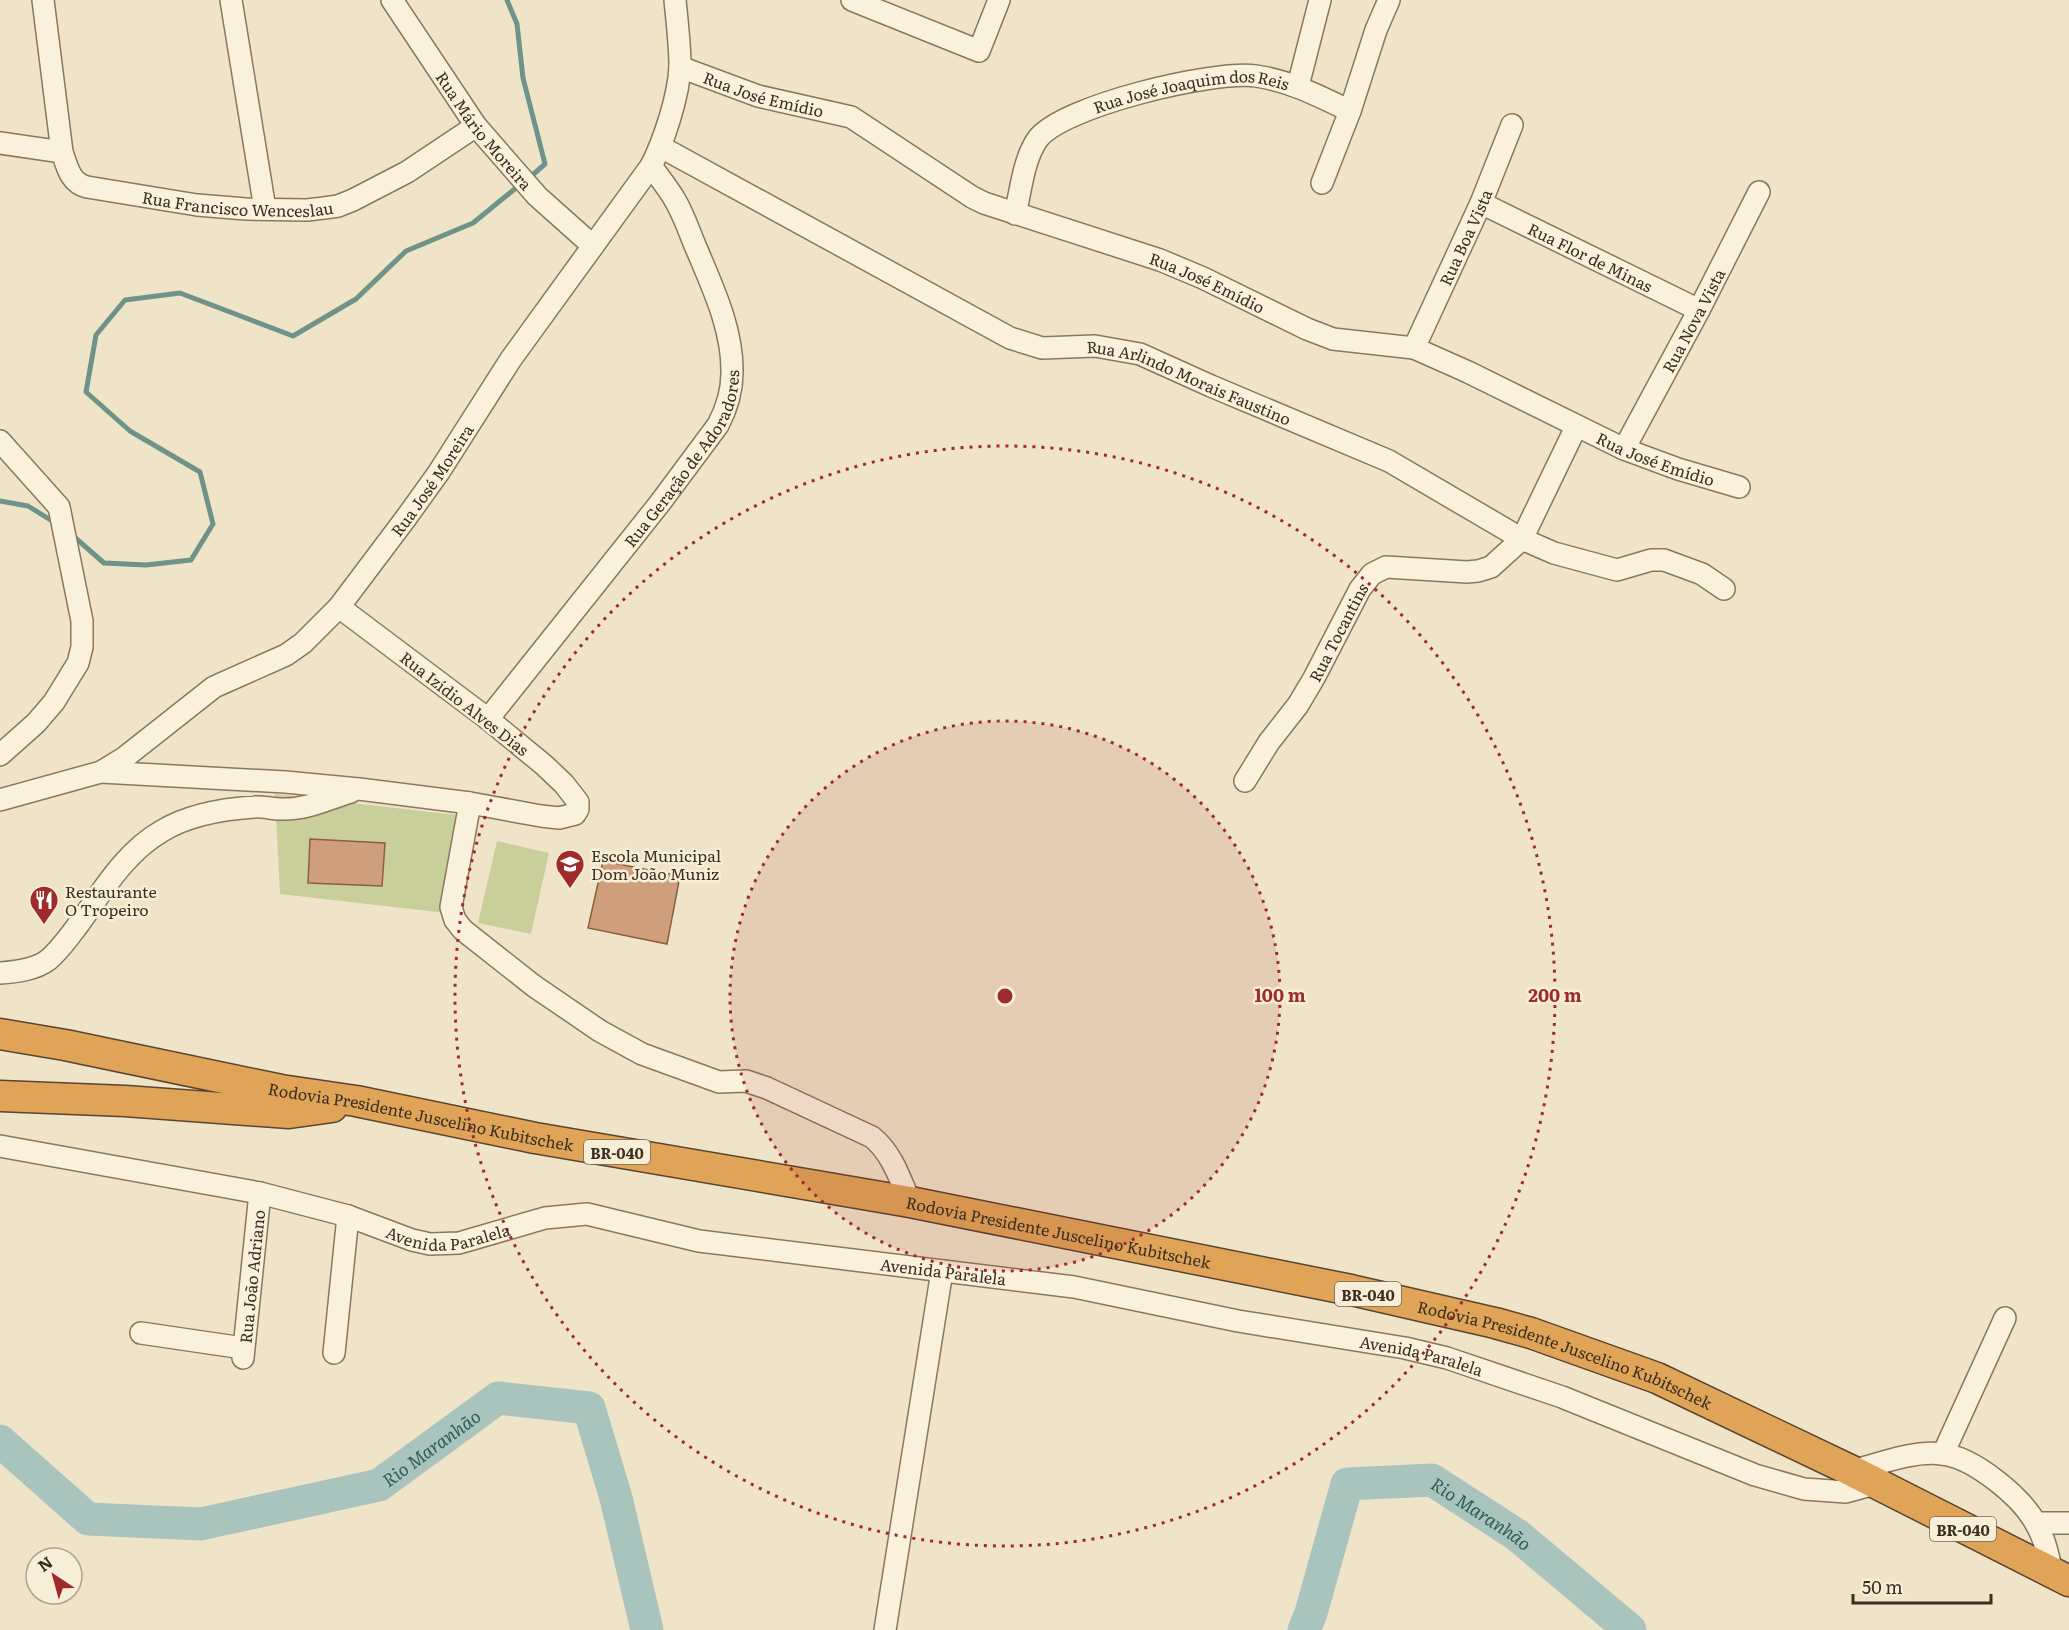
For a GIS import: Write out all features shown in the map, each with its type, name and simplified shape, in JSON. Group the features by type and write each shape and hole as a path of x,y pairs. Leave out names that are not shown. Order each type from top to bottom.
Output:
{"highway":[{"name":"Rodovia Presidente Juscelino Kubitschek","path":"0,1034 282,1090 356,1101 536,1138 910,1202 1452,1312 1531,1333 1657,1378 2060,1576"},
{"path":"0,1096 125,1101 289,1113 326,1109 356,1101"}],"street":[{"name":"Rua Francisco Wenceslau","path":"43,0 62,152 68,172 81,186 197,205 307,210 338,206 407,172 476,126"},
{"path":"231,0 265,209"},
{"name":"Rua Mário Moreira","path":"392,0 476,126 537,196 592,246"},
{"name":"Rua José Moreira","path":"0,800 101,772 124,758 214,687 286,655 339,607 439,472 511,359 651,166 661,147 680,67 675,0"},
{"path":"852,0 979,51 999,0"},
{"path":"1298,86 1320,0"},
{"path":"1322,183 1350,111 1376,30 1389,0"},
{"name":"Rua José Emídio","path":"680,67 758,96 851,117 972,197 1015,214 1160,260 1203,278 1291,322 1333,339 1414,348 1624,449 1678,469 1739,487"},
{"name":"Rua José Joaquim dos Reis","path":"1015,214 1026,166 1033,148 1045,131 1068,118 1105,105 1203,78 1246,75 1275,79 1298,86 1350,111"},
{"name":"Rua Boa Vista","path":"1414,348 1481,203 1512,125"},
{"path":"0,143 62,152"},
{"name":"Rua Arlindo Morais Faustino","path":"661,147 1010,338 1042,348 1095,346 1140,354 1389,461 1522,539 1554,553 1617,570 1651,560 1664,560 1702,574 1724,589"},
{"name":"Rua Geração de Adoradores","path":"488,719 660,503 718,425 731,393 731,351 713,289 676,201 651,166"},
{"name":"Rua Nova Vista","path":"1624,449 1759,192"},
{"name":"Rua Flor de Minas","path":"1481,203 1699,310"},
{"name":"Rua Tocantins","path":"1245,781 1269,742 1298,705 1360,589 1372,574 1391,566 1451,572 1478,571 1499,561 1522,539 1576,427"},
{"path":"0,441 59,507 82,621 81,656 54,702 36,723 0,755"},
{"name":"Rua Izídio Alves Dias","path":"339,607 488,719 564,784 578,802 578,809 570,817 559,818 470,803"},
{"path":"101,772 285,782 470,803 451,907 455,920 463,930 534,986 600,1031 642,1054 719,1082 746,1081 767,1088 872,1137 893,1163 910,1202"},
{"path":"0,973 32,968 48,960 119,869 146,842 161,831 213,812 255,807 286,809 307,806 359,789"},
{"name":"Avenida Paralela","path":"0,1146 260,1193 348,1216 412,1240 441,1244 474,1240 545,1218 587,1214 699,1241 1074,1287 1238,1321 1405,1348 1447,1358 1572,1401 1755,1475 1804,1489 1846,1492 1864,1478 1907,1456 1943,1454"},
{"name":"Rua João Adriano","path":"141,1333 243,1353 260,1193"},
{"path":"334,1353 348,1216"},
{"path":"885,1630 942,1271"},
{"path":"2005,1318 1943,1454 1965,1461 1993,1478 2014,1496 2036,1523 2060,1576"},
{"path":"2036,1523 2069,1523"}],"green space":[{"path":"275,794 465,816 446,913 280,894"},
{"path":"497,841 549,853 531,934 478,923"}],"building":[{"path":"310,839 385,843 382,886 308,883"},
{"path":"603,861 680,876 667,944 588,928"}],"waterway":[{"path":"507,0 517,24 523,78 545,164 529,178"},
{"path":"72,535 104,563 146,565 191,560 213,524 200,472 130,431 86,392 96,335 125,300 180,293 293,336 356,299 406,251 473,223 522,183"},
{"path":"0,501 28,506 57,524"},
{"name":"Rio Maranhão","path":"0,1441 88,1519 201,1524 379,1485 498,1398 589,1408 616,1498 647,1630"},
{"name":"Rio Maranhão","path":"1304,1630 1311,1613 1347,1484 1432,1480 1517,1535 1630,1630"}],"place":[{"name":"Escola Municipal Dom João Muniz","path":"570,890"},
{"name":"Restaurante O Tropeiro","path":"44,926"}]}
